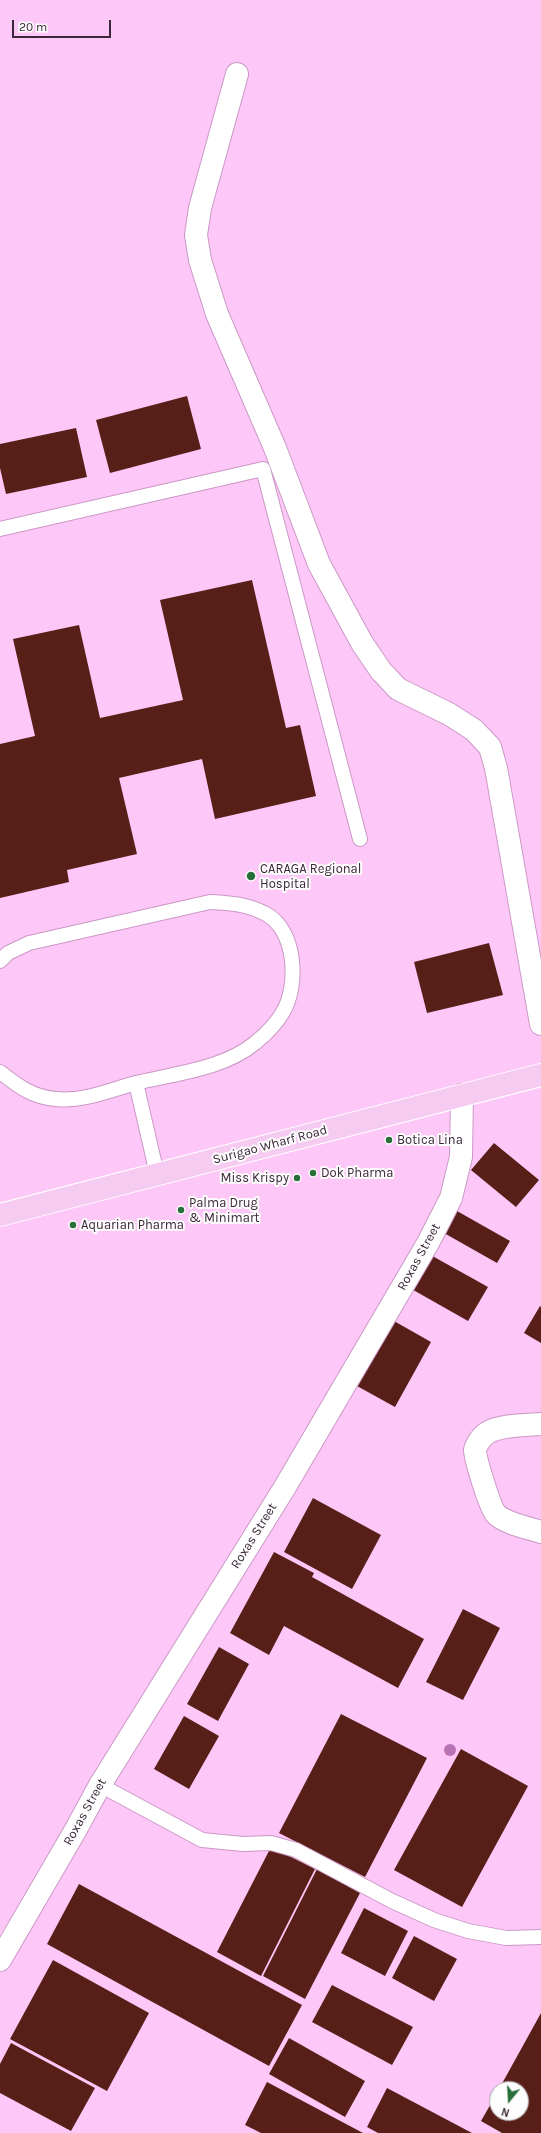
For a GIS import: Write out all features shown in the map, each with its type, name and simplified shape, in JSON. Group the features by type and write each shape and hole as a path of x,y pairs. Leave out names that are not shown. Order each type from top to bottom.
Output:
{"main road":[{"name":"Surigao Wharf Road","path":"0,1215 541,1075"}],"street":[{"path":"237,74 200,208 196,235 200,260 217,314 275,448 319,564 362,643 381,671 398,689 449,714 474,730 490,747 496,768 541,1024"},
{"name":"Roxas Street","path":"0,1960 76,1831 100,1785 285,1487 428,1243 451,1198 461,1157 462,1095"},
{"path":"541,1424 497,1429 487,1433 480,1440 476,1450 488,1500 496,1514 510,1522 541,1532"}],"lane":[{"path":"0,529 263,469 360,839"},
{"path":"0,961 8,953 29,943 210,902 238,903 267,914 281,927 290,947 293,973 290,991 284,1011 271,1028 254,1044 235,1056 197,1069 136,1083 87,1097 56,1099 22,1090 0,1072"},
{"path":"136,1083 157,1174"},
{"path":"100,1785 202,1840 243,1844 271,1843 296,1850 392,1901 434,1920 468,1931 506,1938 541,1937"}],"building":[{"path":"187,396 201,449 110,473 96,420"},
{"path":"76,428 87,477 6,494 0,468 0,444"},
{"path":"252,580 286,728 300,725 316,796 215,819 202,759 119,778 137,854 67,870 69,882 0,898 0,744 35,736 13,639 79,625 100,718 183,700 160,600"},
{"path":"489,943 503,995 427,1013 414,962"},
{"path":"494,1143 539,1180 516,1207 471,1170"},
{"path":"457,1211 510,1241 497,1263 444,1233"},
{"path":"427,1253 488,1287 468,1321 408,1287"},
{"path":"540,1306 541,1307 541,1343 524,1333"},
{"path":"394,1321 431,1342 395,1407 357,1386"},
{"path":"313,1498 381,1535 352,1589 284,1552"},
{"path":"274,1552 314,1573 312,1577 424,1639 398,1688 284,1626 269,1655 230,1633"},
{"path":"463,1609 500,1628 463,1700 426,1682"},
{"path":"219,1647 249,1664 218,1721 187,1704"},
{"path":"341,1714 427,1758 365,1877 279,1833"},
{"path":"184,1716 219,1736 189,1789 154,1769"},
{"path":"461,1749 528,1786 462,1907 394,1870"},
{"path":"271,1847 315,1869 261,1976 217,1952"},
{"path":"317,1869 360,1893 305,1999 263,1976"},
{"path":"79,1884 302,2005 269,2066 47,1944"},
{"path":"364,1908 408,1931 385,1976 341,1953"},
{"path":"414,1936 457,1959 434,2001 392,1978"},
{"path":"53,1960 149,2013 107,2091 10,2039"},
{"path":"332,1985 413,2027 392,2065 312,2022"},
{"path":"541,2013 541,2133 502,2133 481,2121 489,2107 489,2121 529,2121 529,2081 503,2081"},
{"path":"289,2038 365,2081 345,2117 269,2074"},
{"path":"11,2043 95,2088 71,2131 0,2093 0,2064"},
{"path":"267,2082 363,2133 261,2133 245,2125"},
{"path":"387,2088 472,2133 378,2133 367,2127"}],"place":[{"name":"CARAGA Regional Hospital","path":"251,876"},
{"name":"Botica Lina","path":"389,1140"},
{"name":"Dok Pharma","path":"313,1173"},
{"name":"Miss Krispy","path":"297,1178"},
{"name":"Palma Drug & Minimart","path":"181,1210"},
{"name":"Aquarian Pharma","path":"73,1225"}]}
